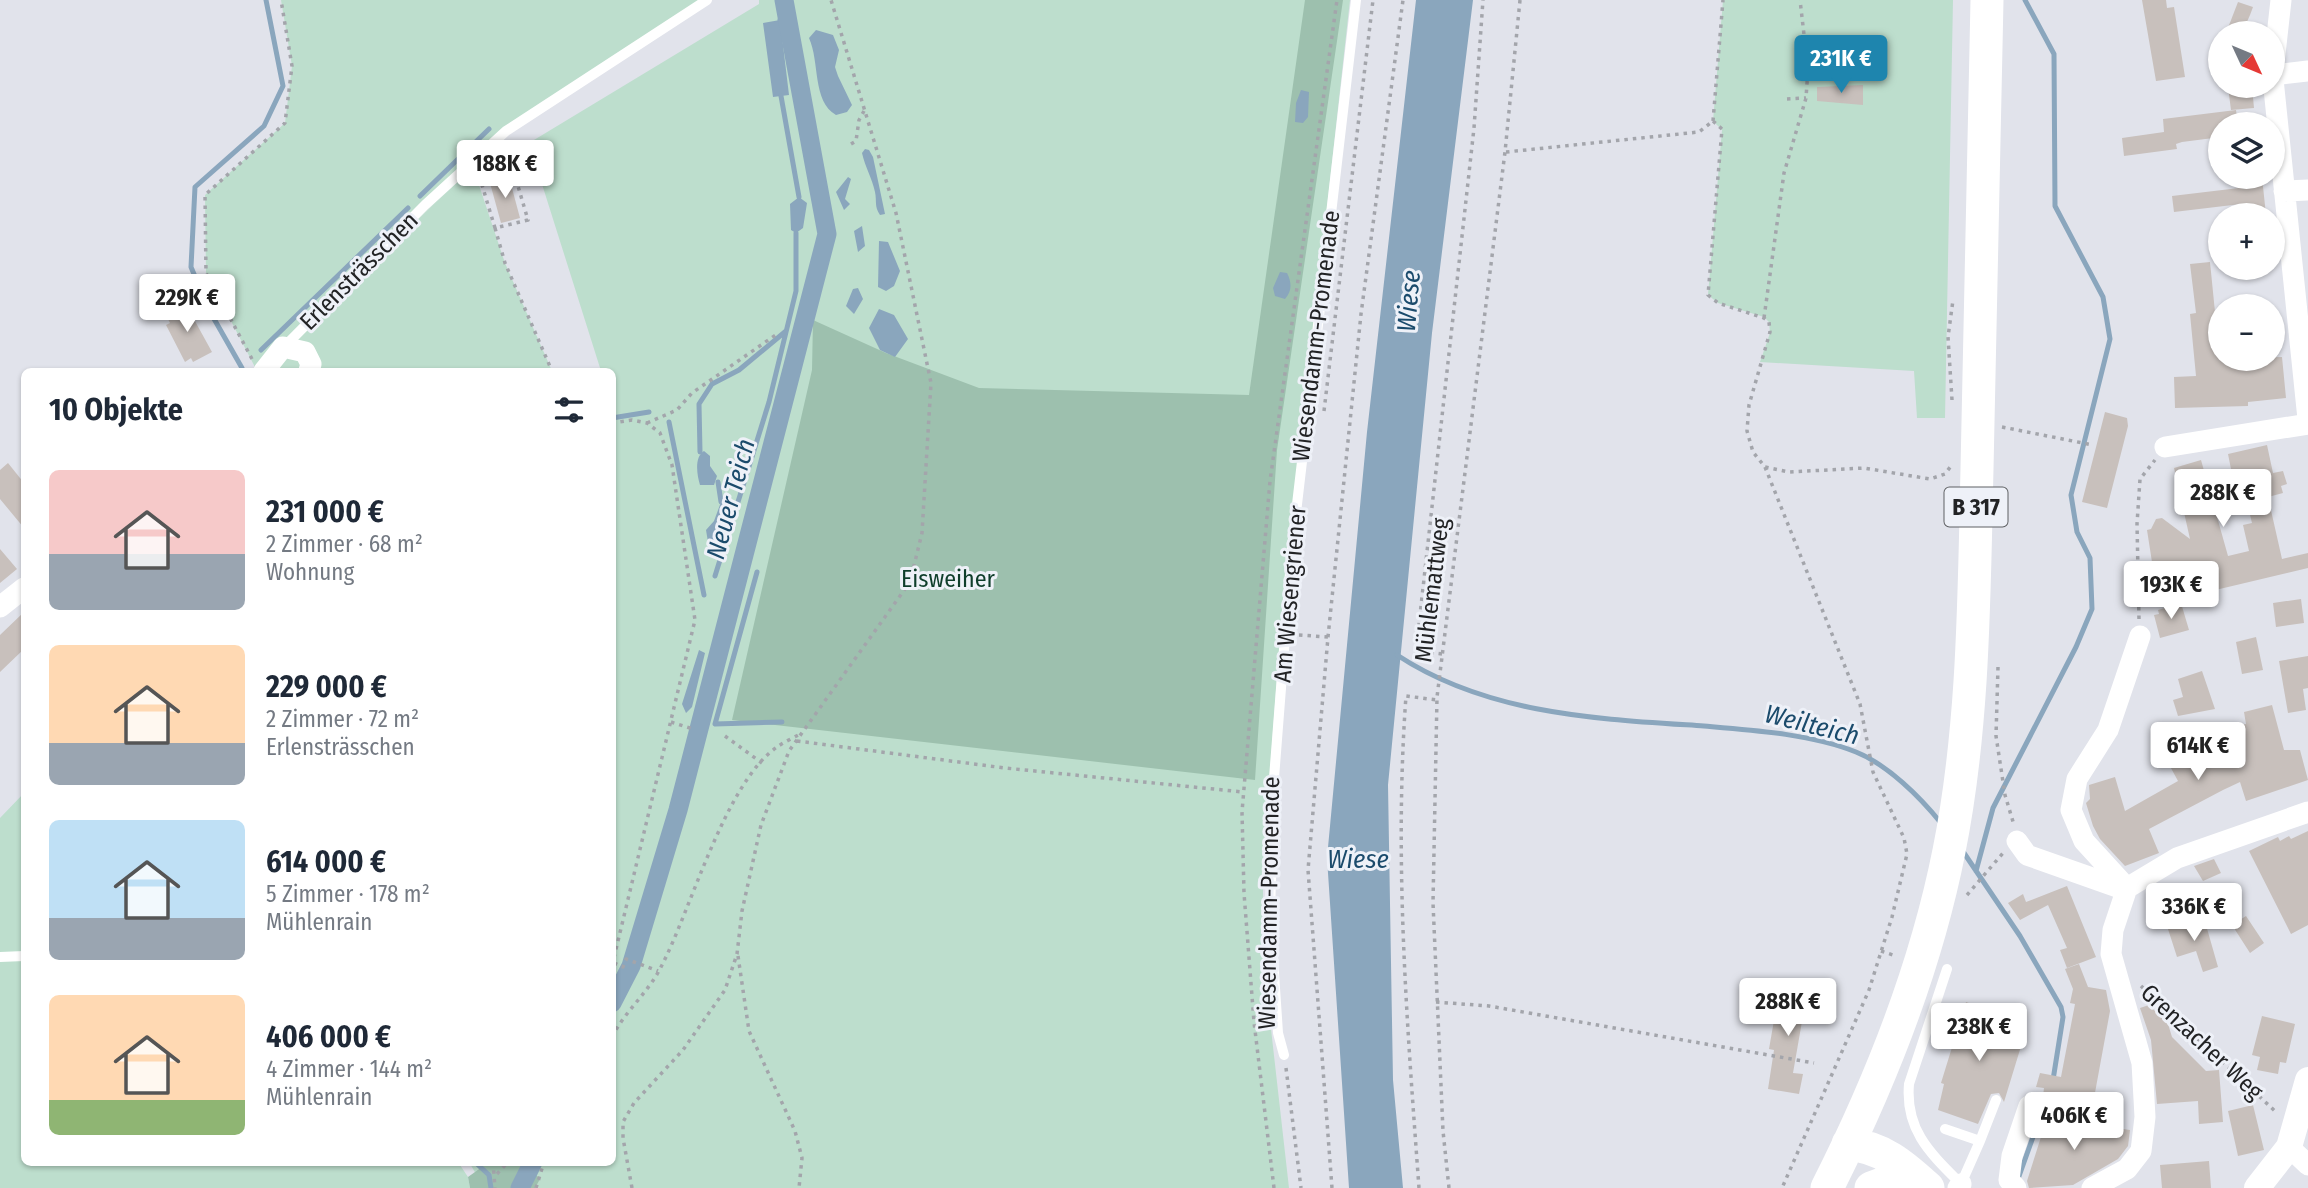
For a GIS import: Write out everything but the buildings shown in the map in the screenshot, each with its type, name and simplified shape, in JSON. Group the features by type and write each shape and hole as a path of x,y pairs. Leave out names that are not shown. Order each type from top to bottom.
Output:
{"main road":[{"name":"B 317","path":"1826,1188 1874,1084 1923,952 1952,837 1973,624 1987,0"},
{"path":"1874,1084 1894,1180"},
{"path":"1848,1144 1858,1161 1894,1180 1928,1188"}],"street":[{"path":"2279,21 2281,0"},
{"path":"2286,74 2308,71"},
{"path":"2275,98 2308,419"},
{"path":"2284,191 2308,190"},
{"name":"Erlensträsschen","path":"266,368 283,347 305,352 311,364 310,368"},
{"path":"2165,447 2308,424"},
{"path":"0,607 21,590"},
{"path":"2127,889 2084,841 2071,810 2077,779 2108,730 2140,636"},
{"path":"2092,1188 2127,1169 2141,1152 2144,1129 2142,1063 2111,954 2113,930 2127,889 2177,858 2308,812"},
{"path":"2017,841 2027,855 2127,889"},
{"path":"2257,1188 2292,1138 2308,1080"},
{"path":"2013,1184 2012,1156 2029,1106"},
{"path":"2292,1138 2308,1166"}],"lane":[{"name":"Erlensträsschen","path":"283,347 425,205 506,131 708,0"},
{"name":"Am Wiesengriener","path":"1284,1055 1278,1033 1270,913 1274,778 1292,547 1356,0"},
{"path":"0,957 21,956"},
{"path":"1947,969 1909,1084 1908,1097 1914,1131 1960,1186 1996,1100"},
{"path":"1945,1129 1980,1141"}],"path":[{"path":"256,368 206,274 205,195 285,123 292,66 281,0"},
{"path":"632,1188 623,1122 634,1103 683,1050 718,1004 737,954 742,911 761,825 789,751 910,582 922,533 928,484 931,383 896,213 831,0"},
{"name":"Wiesendamm-Promenade","path":"1323,419 1373,0"},
{"path":"1332,1188 1308,870 1328,636 1361,314 1403,0"},
{"path":"1442,654 1416,651 1474,128 1483,0"},
{"name":"Mühlemattweg","path":"1449,1188 1436,1002 1433,890 1437,698 1505,152 1520,0"},
{"path":"1505,152 1699,132 1713,121 1723,0"},
{"path":"1764,317 1784,173 1806,98 1808,69 1800,0"},
{"path":"1787,99 1806,98"},
{"path":"851,144 856,141 859,120 865,109"},
{"path":"1713,121 1722,130 1708,295 1718,303 1764,317 1769,322 1770,332 1749,405 1747,431 1753,452 1765,467 1860,704 1873,772 1908,854 1869,990 1782,1188"},
{"path":"489,146 496,172"},
{"path":"496,172 482,184 505,263 551,368"},
{"path":"495,228 528,220 515,176 496,172"},
{"path":"1952,402 1948,337 1953,300"},
{"path":"647,424 677,411 692,393 778,334"},
{"path":"616,422 632,420 647,424 660,433 672,465 695,620 616,951"},
{"path":"2002,427 2093,445"},
{"path":"2140,636 2137,524 2140,479 2165,447"},
{"path":"1765,467 1789,472 1864,468 1930,479 1945,474 1954,457"},
{"path":"1300,622 1298,635 1328,636"},
{"path":"1419,1188 1401,937 1402,739 1406,696 1437,698"},
{"path":"671,722 692,729"},
{"path":"616,1029 620,1021 642,999 659,971 726,820 749,777 775,747 802,733"},
{"path":"725,736 762,763"},
{"path":"797,741 1006,768 1243,792"},
{"path":"1999,760 2010,812"},
{"path":"1968,893 1993,865"},
{"path":"737,954 749,1031 795,1131 802,1158 799,1188"},
{"path":"616,965 623,967 627,960 659,971"},
{"name":"Grenzacher Weg","path":"2136,981 2292,1138"},
{"path":"1436,1002 1489,1006 1814,1063"},
{"path":"1284,1055 1301,1188"},
{"path":"494,1166 495,1188"},
{"path":"495,1176 504,1166"},
{"path":"536,1188 543,1166"}],"green space":[{"path":"281,0 712,0 508,135 487,154 494,171 479,185 505,263 551,368 255,368 206,273 205,195 285,123 292,66","holes":["468,172 307,325 307,324"]},
{"name":"Eisweiher","path":"759,0 1350,0 1281,622 1266,826 1263,892 1266,985 1289,1188 484,1188 471,1166 616,1166 616,368 600,368 529,143 759,4"},
{"path":"1305,0 1343,0 1277,450 1255,780 732,720 812,370 813,320 886,353 979,388 1249,395"},
{"path":"1723,0 1953,0 1945,418 1917,418 1914,371 1760,362 1770,333 1769,322 1764,317 1718,303 1708,295 1722,130 1713,121"},
{"path":"21,796 21,1166 461,1166 468,1177 470,1188 0,1188 0,818"},
{"path":"483,1166 527,1166 540,1179 535,1188 470,1188 468,1177"}],"water":[{"name":"Wiese","path":"1416,0 1473,0 1432,333 1388,785 1393,1080 1403,1188 1349,1188 1327,858 1367,432"},
{"path":"780,20 789,95 773,97 763,23"},
{"path":"816,30 833,35 839,50 835,67 852,105 847,112 836,115 828,109 823,100 809,38"},
{"path":"1301,90 1309,92 1308,117 1303,123 1295,122 1296,103"},
{"path":"865,149 869,150 873,157 885,214 880,215 877,209 874,187 862,153"},
{"path":"848,177 851,179 845,199 850,204 844,210 836,192"},
{"path":"799,197 807,203 803,228 796,233 791,230 790,204"},
{"path":"862,226 865,246 858,252 854,231"},
{"path":"879,241 888,242 900,271 894,286 886,291 878,287"},
{"path":"1280,272 1287,273 1290,284 1285,299 1275,296 1273,288"},
{"path":"858,288 863,299 854,314 846,306 853,289"},
{"path":"879,309 894,315 908,339 895,357 880,350 869,328"},
{"path":"704,451 710,456 710,466 717,476 714,485 700,485 698,462"},
{"path":"721,502 725,507 716,554 710,554 706,530 714,521"},
{"path":"699,650 705,653 692,707 686,713 682,704"}],"waterway":[{"path":"242,368 209,310 191,267 195,187 264,126 283,86 266,0"},
{"name":"Neuer Teich","path":"616,995 631,966 678,810 827,234 784,0"},
{"path":"1976,871 1993,808 2076,647 2092,609 2090,558 2077,532 2071,495 2110,339 2103,297 2055,206 2054,54 2025,0"},
{"path":"780,20 784,10"},
{"path":"781,96 799,197"},
{"path":"420,196 489,129"},
{"path":"261,350 408,208"},
{"path":"715,576 769,402 796,291 796,233"},
{"path":"700,452 699,404 712,384 739,370 786,331"},
{"path":"616,417 649,412"},
{"path":"669,422 704,595"},
{"path":"718,482 721,502"},
{"path":"715,724 757,572"},
{"name":"Weilteich","path":"1397,655 1432,675 1506,702 1585,716 1761,731 1839,746 1868,758 1891,773 1941,823"},
{"path":"715,724 782,722"},
{"name":"Weilteich","path":"1962,850 2020,936 2061,1007 2063,1017 2053,1080"},
{"name":"Weilteich","path":"2018,1179 2044,1106"},
{"path":"479,1166 489,1175 491,1188"},
{"name":"Neuer Teich","path":"520,1188 531,1166"}]}
